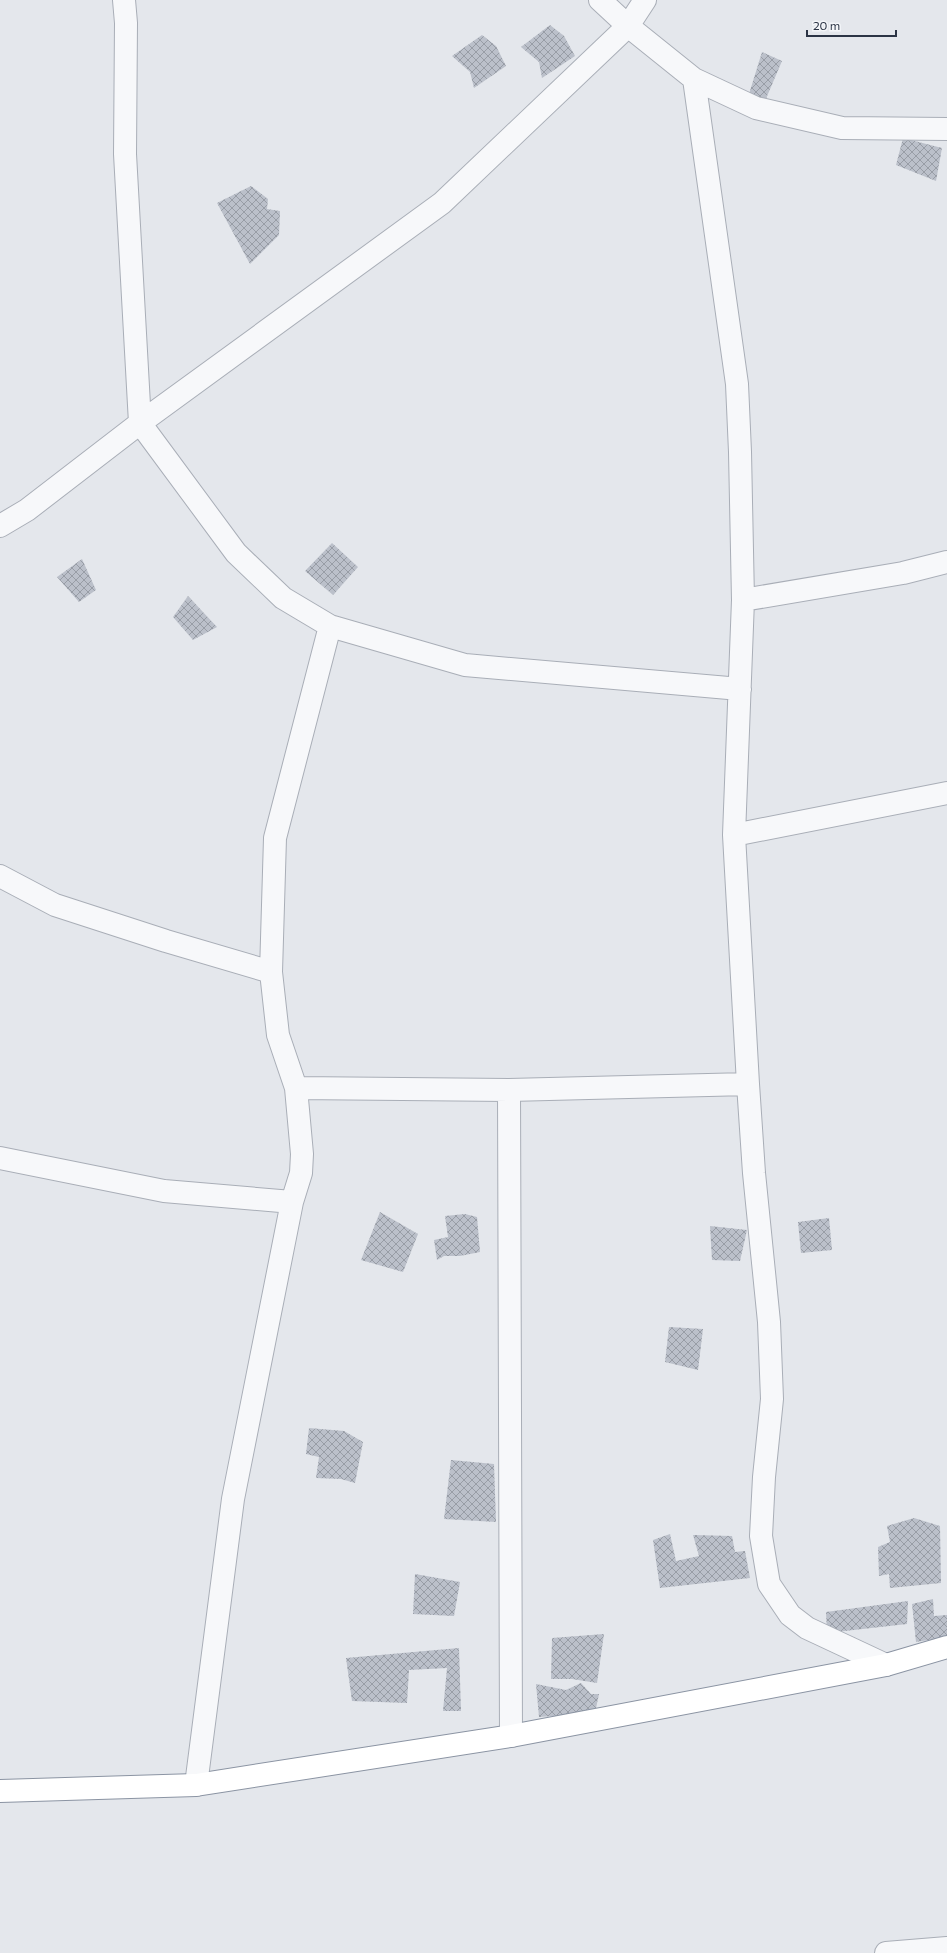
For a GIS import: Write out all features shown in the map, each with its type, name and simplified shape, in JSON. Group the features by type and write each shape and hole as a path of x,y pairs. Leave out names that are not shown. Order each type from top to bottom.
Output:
{"highway":[{"path":"0,1792 196,1785 511,1736 886,1665 947,1647"}],"street":[{"path":"124,0 126,23 125,154 140,423 236,553 283,598 330,626 465,665 740,689"},
{"path":"600,0 628,26 694,79 756,108 842,128 947,129"},
{"path":"0,526 27,510 140,423 442,203 628,26 645,0"},
{"path":"694,79 737,384 743,600 734,835 748,1084 754,1173 769,1322 772,1399 764,1477 761,1536 769,1584 790,1615 807,1628 886,1665"},
{"path":"743,600 903,573 947,562"},
{"path":"196,1785 233,1499 292,1202 301,1173 302,1154 296,1088 278,1035 271,972 275,838 330,626"},
{"path":"734,835 947,793"},
{"path":"0,876 56,905 166,941 271,972"},
{"path":"296,1088 509,1090 748,1084"},
{"path":"509,1090 511,1736"},
{"path":"0,1158 164,1190 292,1202"},
{"path":"886,1953 947,1948"}],"building":[{"path":"550,25 564,36 575,56 542,78 539,62 521,47"},
{"path":"482,35 496,46 506,66 474,88 470,72 452,56"},
{"path":"762,52 782,61 765,101 749,94"},
{"path":"903,138 942,148 936,181 896,165"},
{"path":"251,186 268,199 267,209 280,211 279,235 250,264 217,203"},
{"path":"332,543 358,567 333,595 305,571"},
{"path":"82,559 96,590 79,602 57,577"},
{"path":"188,596 217,627 193,640 173,617"},
{"path":"380,1212 418,1234 403,1272 361,1260"},
{"path":"465,1214 477,1217 480,1252 460,1256 444,1256 437,1260 434,1240 448,1237 445,1216"},
{"path":"829,1218 832,1250 801,1253 798,1222"},
{"path":"710,1226 747,1230 740,1261 712,1260"},
{"path":"669,1327 703,1329 698,1370 665,1362"},
{"path":"309,1428 344,1431 363,1442 355,1483 341,1479 316,1478 319,1457 306,1454"},
{"path":"451,1460 494,1464 496,1522 444,1519"},
{"path":"914,1518 940,1526 941,1583 890,1588 889,1574 879,1576 878,1547 890,1542 887,1526"},
{"path":"670,1534 676,1561 699,1556 693,1535 732,1536 735,1552 745,1551 750,1578 660,1588 653,1540"},
{"path":"415,1574 460,1582 454,1616 413,1614"},
{"path":"933,1599 934,1616 947,1615 947,1637 916,1642 912,1604"},
{"path":"908,1601 907,1624 827,1633 826,1612"},
{"path":"604,1634 597,1683 572,1679 551,1679 552,1638"},
{"path":"459,1648 461,1711 443,1711 447,1668 409,1670 407,1703 352,1701 346,1658"},
{"path":"581,1683 591,1694 599,1694 595,1713 539,1717 536,1684 566,1690"}]}
